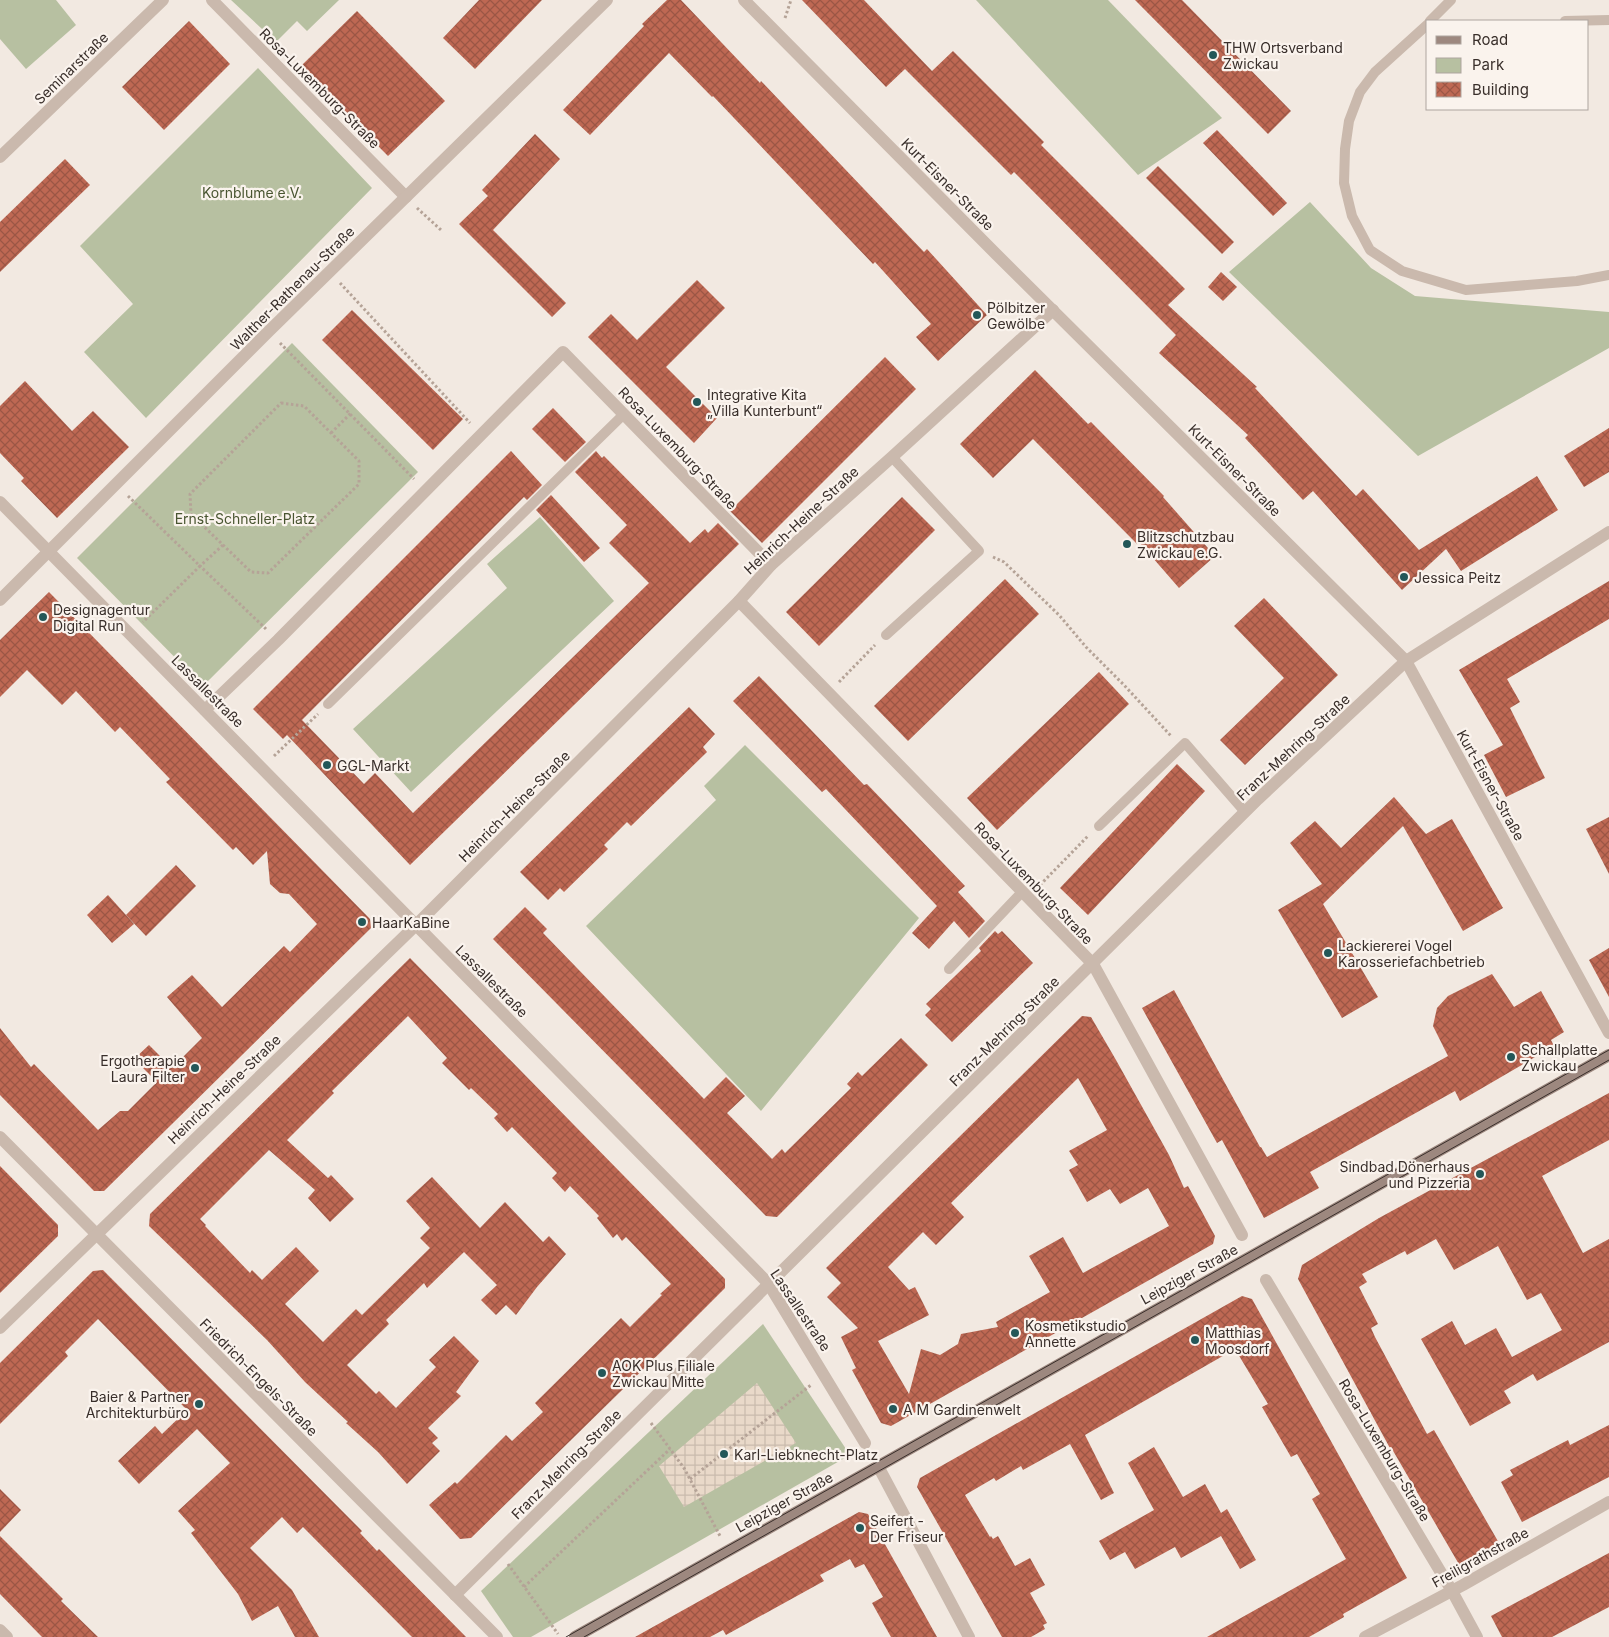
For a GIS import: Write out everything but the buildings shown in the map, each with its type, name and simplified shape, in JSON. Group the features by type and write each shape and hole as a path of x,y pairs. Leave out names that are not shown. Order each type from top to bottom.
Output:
{"street":[{"name":"Seminarstraße","path":"0,157 164,0"},
{"name":"Rosa-Luxemburg-Straße","path":"212,0 406,197"},
{"name":"Walther-Rathenau-Straße","path":"0,600 269,331 607,0"},
{"name":"Kurt-Eisner-Straße","path":"744,0 1406,661 1609,1034"},
{"name":"Heinrich-Heine-Straße","path":"0,1328 416,925 739,601 771,564 892,458 1053,310"},
{"name":"Rosa-Luxemburg-Straße","path":"481,434 563,352 771,564"},
{"path":"205,710 278,640 481,434"},
{"name":"Lassallestraße","path":"0,502 768,1284 825,1374 865,1443"},
{"name":"Franz-Mehring-Straße","path":"455,1595 1245,812 1406,661 1609,532"},
{"name":"Rosa-Luxemburg-Straße","path":"739,601 1093,964 1242,1235"},
{"name":"Leipziger Straße","path":"575,1637 1609,1055"},
{"name":"Friedrich-Engels-Straße","path":"0,1137 497,1637"},
{"name":"Rosa-Luxemburg-Straße","path":"1266,1280 1452,1590 1476,1637"},
{"path":"878,1466 970,1637"},
{"name":"Freiligrathstraße","path":"1365,1637 1609,1502"},
{"path":"0,1630 7,1637"}],"lane":[{"path":"1433,20 1451,0"},
{"path":"1589,20 1609,20"},
{"path":"1426,27 1375,72 1360,92 1349,121 1345,149 1344,183 1352,216 1370,250 1402,271 1466,290 1577,281 1609,275"},
{"path":"328,704 624,414"},
{"path":"886,635 979,550 892,458"},
{"path":"1099,826 1185,743 1245,812"},
{"path":"949,969 1024,895"}],"path":[{"path":"406,197 440,230"},
{"path":"330,272 481,434"},
{"path":"269,331 426,490"},
{"path":"281,403 304,406 359,461 359,484 268,573 251,572 223,544 191,514 190,494 281,403"},
{"path":"331,433 350,413"},
{"path":"115,484 278,640"},
{"path":"131,634 223,544"},
{"path":"979,550 1004,562 1059,615 1086,647 1172,737 1185,743"},
{"path":"828,693 886,635"},
{"path":"262,767 328,704"},
{"path":"1024,895 1099,826"},
{"path":"690,1479 825,1374"},
{"path":"641,1410 684,1468 728,1550"},
{"path":"524,1587 670,1449"},
{"path":"499,1551 560,1637"}],"green space":[{"path":"0,0 56,0 76,25 26,69 0,39"},
{"path":"231,0 339,0 307,31 297,21 276,42"},
{"path":"976,0 1108,0 1222,118 1138,175"},
{"name":"Kornblume e.V.","path":"258,68 372,188 146,418 84,352 133,304 80,246"},
{"path":"1310,202 1371,268 1415,296 1609,312 1609,348 1418,456 1229,272"},
{"name":"Ernst-Schneller-Platz","path":"292,343 418,472 203,686 77,558"},
{"path":"540,517 614,601 411,792 353,729 507,588 487,564"},
{"path":"745,745 919,918 761,1111 586,926 716,800 704,786"},
{"path":"763,1324 850,1455 531,1637 513,1637 481,1591"}],"shaded area":[{"name":"Karl-Liebknecht-Platz","path":"757,1383 796,1443 684,1507 659,1466"}],"tram line":[{"path":"566,1637 1609,1050"},
{"path":"584,1637 1609,1060"}],"place":[{"name":"THW Ortsverband Zwickau","path":"1213,55"},
{"name":"Pölbitzer Gewölbe","path":"977,315"},
{"name":"Integrative Kita „Villa Kunterbunt“","path":"697,402"},
{"name":"Blitzschutzbau Zwickau e.G.","path":"1127,544"},
{"name":"Jessica Peitz","path":"1404,577"},
{"name":"Designagentur Digital Run","path":"43,617"},
{"name":"GGL-Markt","path":"327,765"},
{"name":"HaarKaBine","path":"362,922"},
{"name":"Lackiererei Vogel Karosseriefachbetrieb","path":"1328,953"},
{"name":"Schallplatte Zwickau","path":"1511,1057"},
{"name":"Ergotherapie Laura Filter","path":"195,1068"},
{"name":"Sindbad Dönerhaus und Pizzeria","path":"1480,1174"},
{"name":"Kosmetikstudio Annette","path":"1015,1333"},
{"name":"Matthias Moosdorf","path":"1195,1340"},
{"name":"AOK Plus Filiale Zwickau Mitte","path":"602,1373"},
{"name":"Baier & Partner Architekturbüro","path":"199,1404"},
{"name":"A M Gardinenwelt","path":"893,1409"},
{"name":"Karl-Liebknecht-Platz","path":"724,1454"},
{"name":"Seifert - Der Friseur","path":"860,1528"}]}
